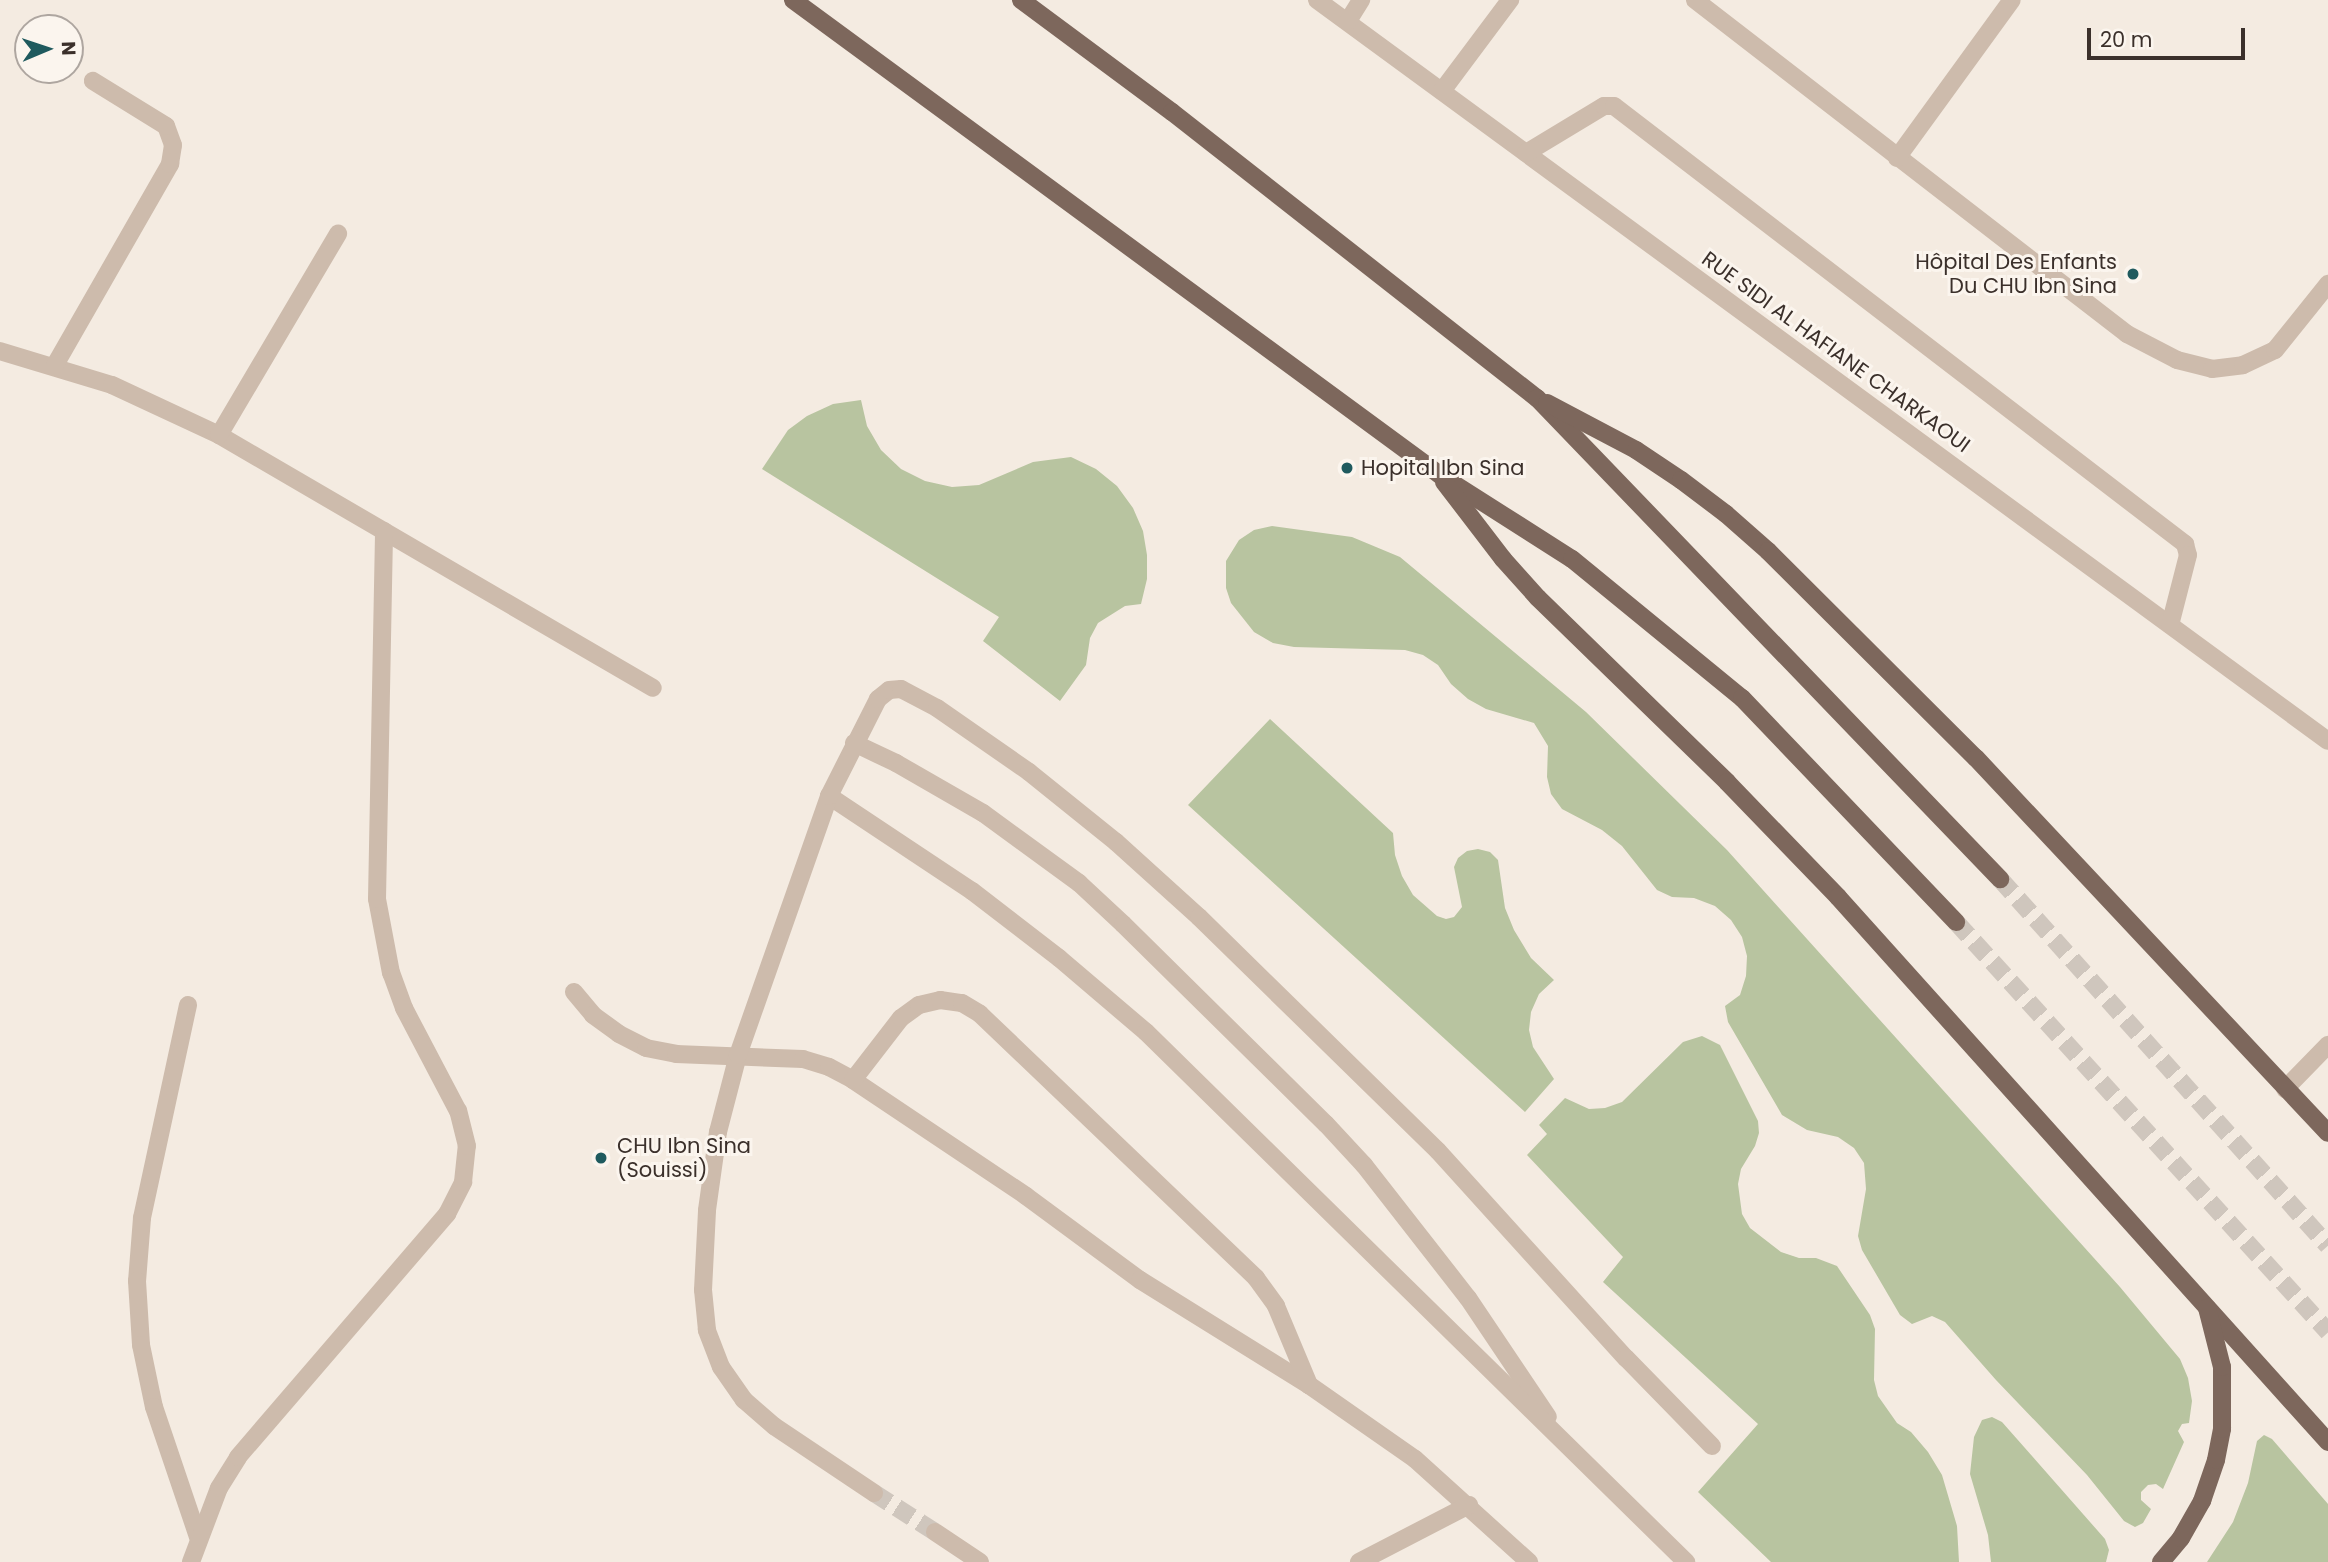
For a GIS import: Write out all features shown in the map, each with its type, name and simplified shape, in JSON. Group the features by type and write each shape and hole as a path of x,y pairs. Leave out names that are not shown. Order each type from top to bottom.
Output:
{"main road":[{"path":"793,0 1440,475 1572,559 1742,698 1956,922"},
{"path":"1021,0 1172,112 1537,398 2000,878"},
{"path":"1537,398 1636,450 1717,507 1768,551 1976,758 2328,1133"},
{"path":"1440,475 1470,518 1538,598 1727,782 1838,897 2328,1442"},
{"path":"2161,1562 2181,1538 2202,1501 2217,1460 2222,1429 2222,1367 2206,1305"}],"street":[{"name":"RUE SIDI AL HAFIANE CHARKAOUI","path":"1317,0 2328,741"},
{"path":"1348,21 1361,0"},
{"path":"1442,91 1510,0"},
{"path":"1695,0 2127,334 2177,360 2212,369 2243,365 2275,350 2328,284"},
{"path":"1897,158 2012,0"},
{"path":"55,365 170,164 173,145 166,126 93,81"},
{"path":"1526,153 1604,106 1614,106 2185,544 2188,555 2170,625"},
{"path":"219,435 338,234"},
{"path":"0,351 55,365 166,408 219,435 653,688"},
{"path":"191,1562 198,1537 219,1488 238,1457 447,1214 464,1182 467,1146 457,1111 404,1008 391,973 377,900 384,531"},
{"path":"874,1493 774,1426 744,1400 721,1367 707,1330 703,1290 707,1210 718,1132 738,1055 829,796 878,699 888,691 901,689 913,692 1029,772 1116,842 1296,1009 1438,1151 1626,1358 1712,1446"},
{"path":"854,744 896,763 983,813 1079,883 1316,1114 1371,1174 1468,1297 1567,1447"},
{"path":"829,796 972,891 1059,958 1146,1032 1686,1562"},
{"path":"574,992 593,1015 619,1034 646,1048 676,1054 803,1059 829,1067 853,1080 1026,1196 1140,1280 1309,1385 1415,1459 1529,1562"},
{"path":"853,1080 901,1018 919,1005 940,1000 962,1003 980,1014 1256,1278 1276,1306 1309,1385"},
{"path":"188,1004 142,1218 137,1281 141,1345 154,1407 198,1537"},
{"path":"2285,1089 2328,1045"},
{"path":"1359,1562 1469,1505"},
{"path":"934,1532 980,1562"}],"green space":[{"path":"861,400 867,426 881,450 901,469 925,481 952,487 979,485 1033,462 1071,457 1096,469 1117,486 1133,508 1143,531 1147,555 1147,579 1141,604 1125,606 1098,623 1090,638 1086,665 1060,701 983,641 999,617 762,469 788,430 807,416 833,404"},
{"path":"1272,526 1352,537 1400,557 1586,712 1727,850 2120,1287 2180,1359 2188,1378 2192,1401 2189,1423 2182,1424 2178,1431 2184,1442 2163,1489 2156,1484 2148,1485 2141,1492 2141,1500 2151,1509 2143,1523 2135,1527 2124,1521 2087,1475 1945,1322 1932,1316 1912,1324 1900,1315 1862,1250 1858,1236 1866,1189 1864,1163 1854,1148 1838,1137 1807,1130 1782,1115 1728,1022 1725,1006 1740,995 1746,976 1747,956 1742,937 1731,920 1715,906 1694,898 1672,897 1657,890 1622,846 1602,830 1562,809 1551,794 1547,777 1548,746 1534,723 1486,709 1468,699 1451,684 1438,665 1423,655 1405,650 1294,647 1273,643 1254,632 1231,603 1226,588 1226,561 1239,540 1254,530"},
{"path":"1270,719 1393,833 1395,855 1402,876 1413,895 1437,916 1446,919 1454,917 1462,907 1454,867 1458,858 1467,851 1478,849 1490,852 1498,860 1505,908 1514,930 1531,958 1554,980 1539,994 1531,1012 1529,1030 1533,1047 1554,1079 1525,1112 1188,805"},
{"path":"1702,1036 1720,1045 1758,1121 1759,1133 1755,1146 1741,1169 1738,1184 1742,1214 1750,1228 1781,1252 1799,1258 1816,1258 1837,1266 1870,1315 1875,1329 1874,1380 1878,1396 1897,1423 1911,1432 1928,1452 1942,1475 1957,1526 1959,1562 1771,1562 1698,1492 1758,1424 1603,1282 1623,1257 1527,1155 1547,1134 1539,1125 1565,1098 1589,1109 1605,1108 1622,1102 1683,1042"},
{"path":"1992,1417 2002,1422 2105,1539 2109,1550 2106,1562 1991,1562 1988,1535 1970,1474 1974,1437 1982,1420"},
{"path":"2264,1435 2272,1439 2328,1504 2328,1562 2207,1562 2233,1522 2248,1483 2257,1441"}],"tunnel":[{"path":"2000,879 2328,1246"},
{"path":"1956,922 2328,1332"},
{"path":"874,1493 935,1532"}],"place":[{"name":"Hôpital Des Enfants Du CHU Ibn Sina","path":"2133,274"},
{"name":"Hopital Ibn Sina","path":"1347,468"},
{"name":"CHU Ibn Sina (Souissi)","path":"601,1158"}]}
